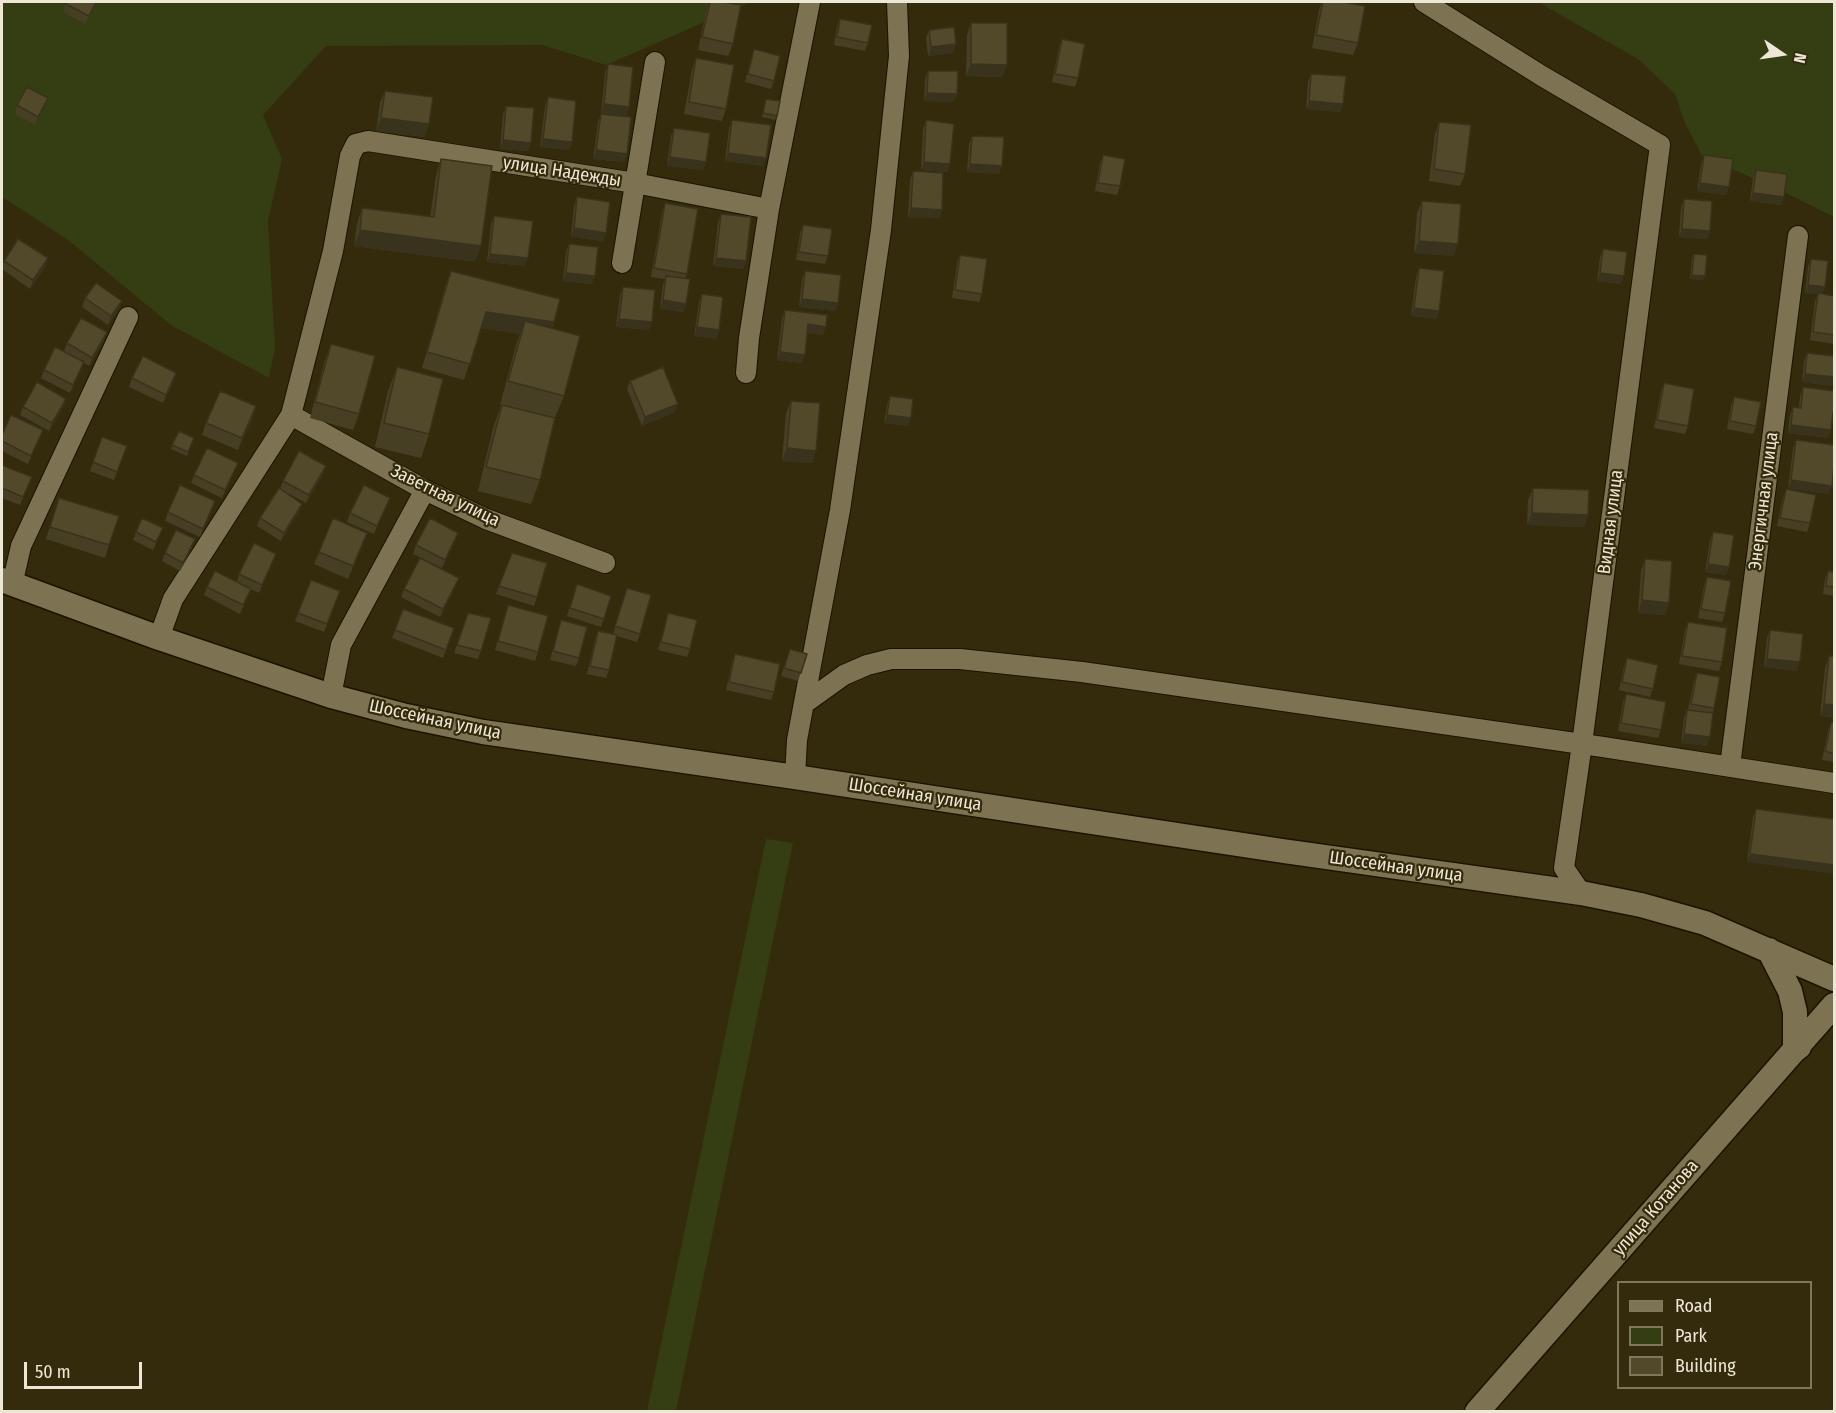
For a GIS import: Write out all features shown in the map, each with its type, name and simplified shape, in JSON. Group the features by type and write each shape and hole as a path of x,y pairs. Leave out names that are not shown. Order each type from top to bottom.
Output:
{"street":[{"path":"746,374 749,338 769,209 810,2"},
{"path":"795,777 797,740 840,510 881,230 899,56 897,2"},
{"name":"Видная улица","path":"1425,2 1542,76 1660,145 1564,868 1581,893"},
{"path":"622,263 655,62"},
{"name":"улица Надежды","path":"291,415 333,251 350,156 356,144 368,141 635,183 769,209"},
{"name":"Энергичная улица","path":"1730,766 1798,236"},
{"path":"7,582 21,546 128,317"},
{"path":"159,638 173,598 291,415"},
{"name":"Заветная улица","path":"291,415 425,490 486,519 605,562"},
{"path":"331,696 341,645 425,490"},
{"name":"Шоссейная улица","path":"7,582 159,638 331,696 406,716 483,732 1581,893 1641,904 1705,923 1834,979"},
{"path":"805,703 844,675 867,665 891,659 960,659 1082,672 1834,783"},
{"path":"1769,950 1790,991 1795,1012 1795,1050"},
{"name":"улица Котанова","path":"1477,1412 1834,1005"},
{"path":"1795,1050 1834,1025"}],"green space":[{"path":"2,2 751,2 606,65 543,45 326,46 263,115 282,159 268,221 275,348 269,378 171,325 67,239 2,197"},
{"path":"1538,2 1834,2 1834,217 1776,188 1702,156 1685,123 1675,94 1638,59"},
{"path":"766,839 793,843 676,1411 647,1411"}],"building":[{"path":"68,2 96,2 89,16 66,4"},
{"path":"710,2 741,5 733,44 702,37"},
{"path":"1323,2 1343,2 1365,6 1358,43 1316,35"},
{"path":"840,19 872,25 868,43 837,37"},
{"path":"971,23 1007,23 1007,65 971,64"},
{"path":"954,27 956,44 931,47 929,30"},
{"path":"1062,39 1085,44 1078,78 1055,74"},
{"path":"754,49 780,56 774,81 748,74"},
{"path":"696,58 734,65 726,109 689,102"},
{"path":"608,64 633,67 629,107 604,104"},
{"path":"928,71 958,71 957,94 927,93"},
{"path":"1311,74 1346,76 1343,104 1309,101"},
{"path":"27,87 48,98 38,117 17,105"},
{"path":"385,91 433,97 429,124 381,118"},
{"path":"548,97 576,101 572,142 543,139"},
{"path":"766,99 780,101 777,116 763,113"},
{"path":"506,106 534,108 531,143 503,140"},
{"path":"601,114 631,117 627,154 596,150"},
{"path":"732,120 771,125 766,158 728,153"},
{"path":"926,120 954,124 950,164 924,162"},
{"path":"1439,122 1471,125 1465,174 1434,169"},
{"path":"674,128 710,133 706,162 670,157"},
{"path":"972,136 1004,137 1002,166 970,164"},
{"path":"1103,155 1125,159 1120,186 1098,183"},
{"path":"1704,155 1733,159 1729,187 1700,183"},
{"path":"441,159 492,166 481,246 360,230 362,208 434,217"},
{"path":"1756,170 1787,174 1784,197 1753,193"},
{"path":"913,171 943,173 942,210 911,208"},
{"path":"577,197 610,202 606,233 574,228"},
{"path":"1684,199 1712,201 1710,231 1682,229"},
{"path":"1422,201 1461,204 1458,244 1419,241"},
{"path":"665,203 698,209 687,274 654,268"},
{"path":"721,214 751,217 746,261 716,258"},
{"path":"494,216 533,221 528,258 490,254"},
{"path":"803,225 832,229 828,256 799,252"},
{"path":"18,239 48,258 33,280 4,261"},
{"path":"569,244 598,247 595,276 566,273"},
{"path":"1603,249 1627,252 1624,276 1600,273"},
{"path":"1694,254 1707,255 1705,276 1692,275"},
{"path":"960,255 987,259 982,294 955,290"},
{"path":"1811,259 1828,261 1825,287 1808,285"},
{"path":"1419,268 1444,271 1439,311 1414,308"},
{"path":"451,271 560,299 554,322 486,312 470,364 427,352"},
{"path":"805,271 841,275 838,303 802,299"},
{"path":"666,276 690,279 686,304 663,300"},
{"path":"96,283 122,301 111,316 85,298"},
{"path":"623,287 655,290 652,322 619,319"},
{"path":"1818,293 1834,296 1834,335 1813,332"},
{"path":"702,294 723,297 719,330 697,327"},
{"path":"785,310 827,315 826,327 808,324 805,355 780,352"},
{"path":"81,318 107,332 92,358 67,343"},
{"path":"525,321 580,336 564,396 508,381"},
{"path":"331,344 375,356 359,414 315,402"},
{"path":"55,347 84,362 73,385 44,370"},
{"path":"1807,353 1834,356 1834,377 1805,374"},
{"path":"143,356 176,373 166,395 132,378"},
{"path":"397,367 443,379 429,434 384,423"},
{"path":"663,367 678,404 645,417 630,381"},
{"path":"37,382 66,399 52,423 23,407"},
{"path":"1664,383 1694,389 1688,426 1657,420"},
{"path":"1803,387 1834,391 1831,430 1791,425 1793,407 1801,408"},
{"path":"220,391 256,406 242,438 206,423"},
{"path":"890,396 913,399 911,418 887,415"},
{"path":"1734,397 1761,402 1756,426 1730,421"},
{"path":"791,401 820,403 816,451 787,448"},
{"path":"502,405 555,418 540,480 486,467"},
{"path":"11,415 43,430 31,456 2,441 2,435"},
{"path":"179,431 194,438 188,452 172,445"},
{"path":"102,437 127,446 117,472 93,462"},
{"path":"1796,440 1834,445 1832,486 1791,480"},
{"path":"207,448 238,463 225,490 194,475"},
{"path":"299,451 326,466 309,495 283,481"},
{"path":"2,465 32,477 23,497 2,488"},
{"path":"180,485 215,501 203,529 168,512"},
{"path":"364,485 390,498 377,526 350,513"},
{"path":"279,488 302,504 284,533 260,518"},
{"path":"1533,488 1589,490 1588,515 1532,513"},
{"path":"1786,489 1816,495 1810,523 1780,518"},
{"path":"59,498 119,516 109,545 50,527"},
{"path":"142,518 163,528 156,542 136,532"},
{"path":"333,518 367,533 353,566 319,552"},
{"path":"430,518 458,533 445,560 416,545"},
{"path":"176,530 195,539 183,563 165,553"},
{"path":"1713,532 1734,535 1729,567 1708,564"},
{"path":"254,543 276,554 262,585 239,574"},
{"path":"512,553 547,563 537,597 499,586"},
{"path":"420,558 459,578 443,609 404,589"},
{"path":"1645,559 1672,561 1669,603 1642,600"},
{"path":"215,571 251,589 243,605 207,587"},
{"path":"1828,571 1834,572 1834,587 1826,586"},
{"path":"1707,577 1731,581 1725,613 1701,609"},
{"path":"311,580 340,591 327,624 298,613"},
{"path":"577,584 611,596 604,619 570,608"},
{"path":"627,588 651,595 640,634 615,626"},
{"path":"508,605 548,616 538,652 498,641"},
{"path":"403,609 454,628 446,650 395,630"},
{"path":"468,613 491,618 481,651 457,645"},
{"path":"668,613 697,620 690,649 661,642"},
{"path":"561,620 587,627 579,658 553,651"},
{"path":"1688,622 1727,628 1722,662 1682,656"},
{"path":"1770,630 1803,634 1800,662 1767,659"},
{"path":"598,631 617,635 609,670 590,666"},
{"path":"790,649 807,654 801,673 784,668"},
{"path":"735,654 780,664 774,692 729,682"},
{"path":"1829,656 1834,656 1834,705 1824,704"},
{"path":"1627,658 1658,665 1653,689 1622,682"},
{"path":"1697,673 1720,677 1714,708 1691,704"},
{"path":"1626,694 1666,702 1661,730 1621,723"},
{"path":"1687,710 1713,713 1710,737 1684,734"},
{"path":"1831,722 1834,723 1834,754 1825,751"},
{"path":"1756,809 1834,819 1834,865 1750,854"}]}
